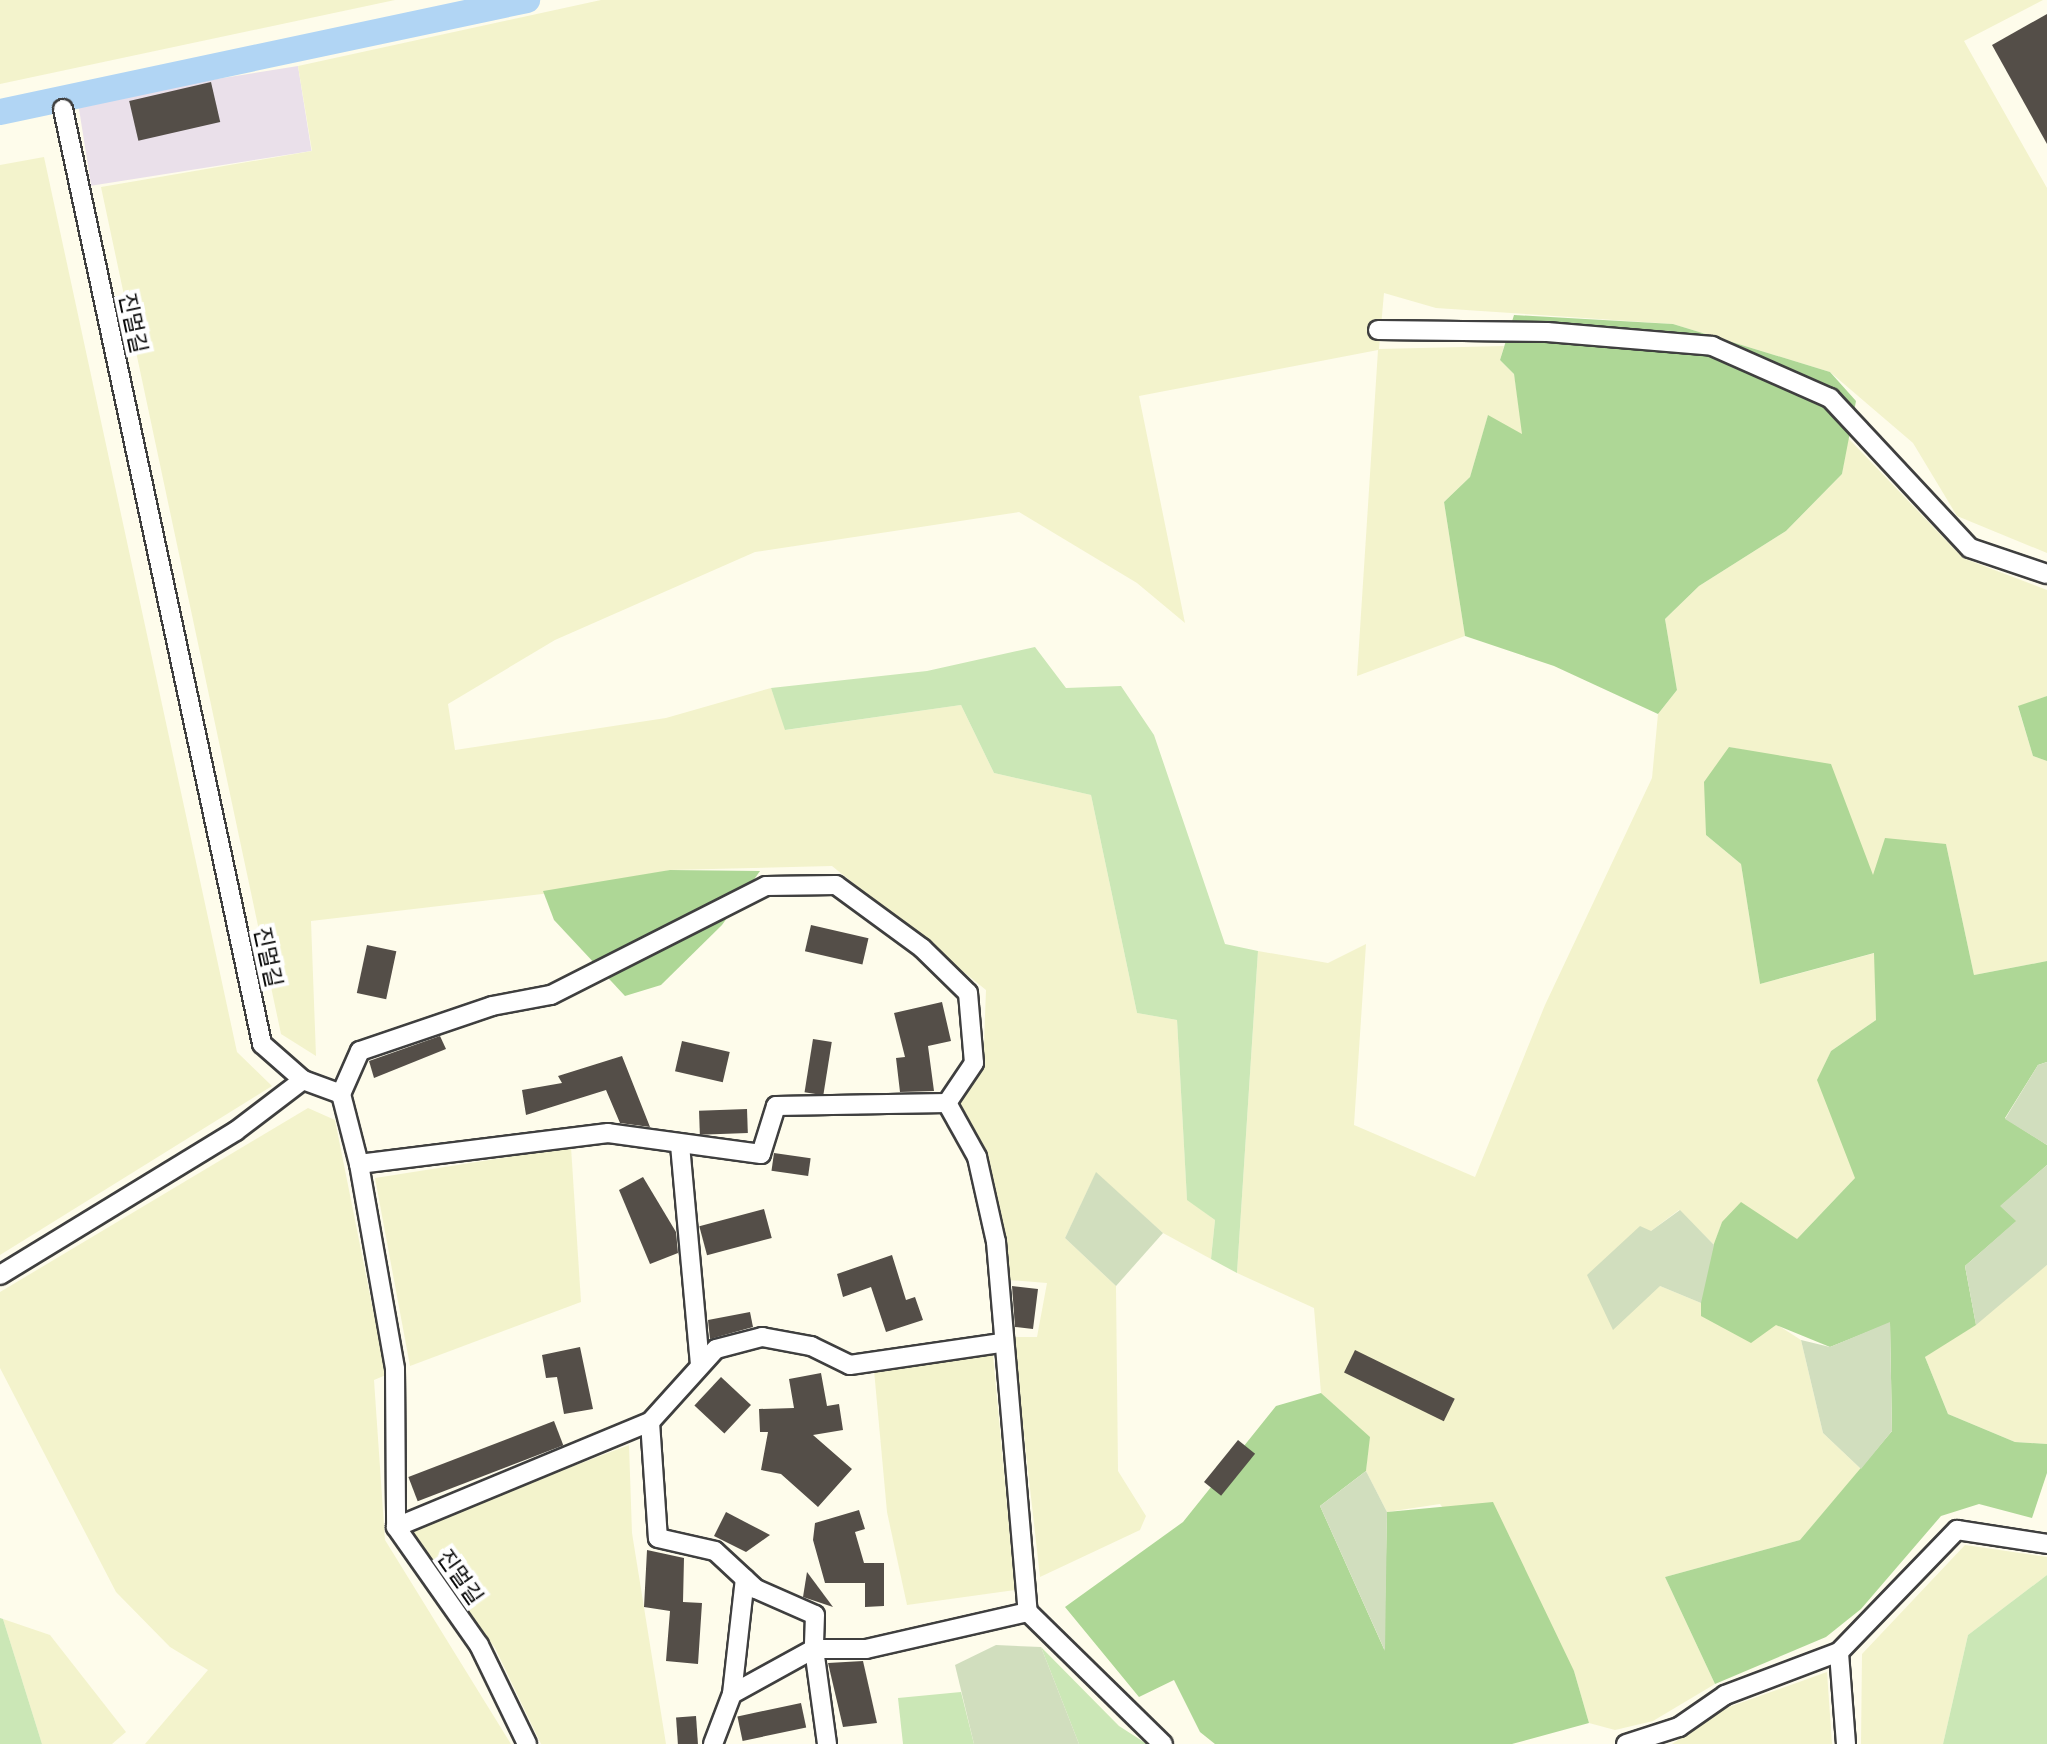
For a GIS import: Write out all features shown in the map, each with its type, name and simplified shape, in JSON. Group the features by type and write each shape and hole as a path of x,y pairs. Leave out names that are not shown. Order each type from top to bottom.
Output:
{"street":[{"name":"진멀길","path":"63,109 262,1044 303,1080 341,1094"},
{"path":"1378,330 1547,332 1712,346 1830,398 1970,548 2047,574"},
{"path":"947,1103 974,1063 968,993 836,885 766,886 551,995 360,1051 341,1094 359,1164 395,1369 396,1527 650,1422 716,1349 762,1337 811,1346 850,1365 1001,1343"},
{"path":"0,1275 236,1131 303,1080"},
{"path":"359,1164 532,1137 608,1133 761,1154 776,1106 947,1103"},
{"path":"947,1103 977,1157 987,1200 1028,1612 1163,1744"},
{"path":"680,1145 700,1364"},
{"path":"650,1422 658,1538 715,1551 745,1579 815,1615 814,1649 827,1744"},
{"name":"진멀길","path":"396,1527 479,1645 527,1744"},
{"path":"1626,1744 1839,1652 1957,1530 2047,1544"},
{"path":"713,1744 732,1694 745,1579"},
{"path":"732,1694 814,1649 866,1649 1028,1612"},
{"path":"1839,1652 1846,1744"}],"shaded area":[{"path":"298,66 311,151 91,186 78,101"}],"green space":[{"path":"0,0 395,0 0,84"},
{"path":"601,0 2043,0 1964,41 2047,188 2047,553 1957,516 1913,443 1830,372 1673,324 1436,308 1384,293 1379,349 1504,346 1500,360 1514,374 1523,435 1488,416 1470,477 1444,502 1465,636 1357,676 1378,350 1139,396 1185,623 1137,583 1019,512 755,552 555,640 448,704 455,750 666,718 771,688 786,730 961,705 994,773 1091,795 1137,1013 1177,1020 1187,1199 1215,1220 1211,1259 1163,1233 1096,1173 1065,1238 1116,1286 1118,1471 1146,1516 1140,1530 1040,1577 1013,1337 1037,1337 1047,1283 1008,1280 985,1150 959,1104 983,1069 986,990 832,866 670,870 585,889 311,921 316,1056 281,1034 101,187 312,151 298,66"},
{"path":"44,157 237,1052 272,1086 0,1255 0,165"},
{"path":"1514,315 1673,324 1830,372 1856,401 1842,474 1786,531 1699,586 1665,619 1677,690 1658,714 1554,666 1465,636 1444,502 1470,477 1488,415 1522,434 1514,374 1500,360"},
{"path":"1848,438 1963,558 2047,590 2047,696 2018,707 2033,756 2047,761 2047,961 1974,975 1946,844 1873,877 1778,757 1729,747 1706,835 1741,864 1760,984 1875,953 1876,1020 1831,1051 1818,1080 1856,1177 1797,1239 1722,1222 1714,1245 1679,1210 1651,1231 1660,1286 1701,1303 1701,1316 1776,1324 1801,1340 1823,1433 1861,1469 1800,1540 1665,1577 1715,1684 1653,1721 1615,1730 1589,1723 1574,1671 1440,1504 1387,1512 1366,1471 1369,1437 1321,1393 1314,1308 1237,1273 1258,951 1328,963 1366,944 1354,1125 1475,1177 1545,1005 1652,778 1658,714 1677,690 1665,619 1699,586 1786,531 1842,474"},
{"path":"1035,647 1066,688 1121,686 1154,735 1225,944 1258,951 1237,1273 1211,1259 1215,1220 1187,1200 1177,1020 1137,1013 1091,795 994,773 961,705 785,730 771,688 927,671"},
{"path":"2047,696 2047,761 2033,756 2018,706"},
{"path":"1729,747 1831,764 1873,875 1885,838 1946,844 1974,975 2047,961 2047,1062 2038,1065 2005,1118 2047,1145 2047,1165 2001,1206 2017,1221 1965,1266 1976,1325 1925,1357 1948,1414 2015,1442 2047,1444 2047,1473 2032,1518 1979,1504 1941,1516 1861,1609 1826,1637 1715,1684 1665,1577 1800,1540 1892,1431 1890,1323 1830,1347 1776,1325 1751,1343 1701,1316 1701,1279 1722,1222 1741,1202 1797,1239 1855,1178 1817,1080 1831,1051 1876,1020 1874,953 1760,984 1741,864 1706,835 1704,782"},
{"path":"670,870 760,871 722,925 661,985 625,996 554,920 543,891"},
{"path":"2047,1062 2047,1145 2005,1119 2038,1065"},
{"path":"308,1108 335,1120 386,1375 374,1380 385,1540 511,1744 145,1744 208,1670 170,1647 116,1592 0,1368 0,1292"},
{"path":"571,1147 581,1302 410,1366 375,1178"},
{"path":"2047,1165 2047,1265 1976,1325 1965,1266 2016,1221 2000,1206"},
{"path":"1096,1172 1163,1233 1116,1286 1065,1238"},
{"path":"1680,1210 1714,1245 1701,1303 1660,1286 1613,1330 1587,1275 1640,1226 1651,1231"},
{"path":"2047,1265 2047,1444 2015,1442 1948,1414 1925,1357"},
{"path":"1890,1322 1892,1431 1861,1469 1823,1433 1801,1340 1830,1347"},
{"path":"993,1355 1015,1590 907,1605 887,1512 874,1370"},
{"path":"1321,1393 1370,1437 1366,1471 1320,1506 1384,1649 1387,1512 1493,1502 1574,1671 1589,1723 1512,1744 1215,1744 1200,1732 1174,1680 1139,1697 1065,1607 1183,1522 1276,1406"},
{"path":"629,1445 632,1533 666,1744 541,1744 495,1648 410,1528"},
{"path":"1366,1471 1387,1512 1385,1651 1320,1506"},
{"path":"1965,1545 2047,1557 2047,1575 1968,1635 1943,1744 1861,1744 1862,1654"},
{"path":"2047,1575 2047,1744 1943,1744 1968,1635"},
{"path":"0,1618 3,1619 42,1744 0,1744"},
{"path":"3,1619 50,1635 126,1732 112,1744 42,1744"},
{"path":"996,1645 1041,1647 1079,1744 974,1744 955,1665"},
{"path":"1041,1647 1119,1726 1147,1744 1079,1744"},
{"path":"1827,1672 1832,1744 1672,1744 1726,1708"},
{"path":"961,1692 974,1744 903,1744 898,1698"}],"building":[{"path":"2047,14 2047,144 1992,45"},
{"path":"211,82 220,122 138,141 129,101"},
{"path":"811,925 868,938 862,965 805,951"},
{"path":"367,945 396,951 386,999 357,993"},
{"path":"942,1002 951,1041 928,1046 934,1091 900,1092 896,1058 905,1057 894,1013"},
{"path":"440,1036 446,1049 374,1078 369,1061"},
{"path":"813,1039 832,1042 823,1095 805,1092"},
{"path":"682,1041 730,1052 723,1082 675,1071"},
{"path":"622,1056 650,1127 620,1123 606,1090 526,1115 522,1090 562,1083 558,1076"},
{"path":"747,1109 748,1133 700,1135 699,1111"},
{"path":"774,1153 811,1158 808,1176 771,1171"},
{"path":"643,1177 676,1232 678,1253 650,1264 619,1190"},
{"path":"764,1209 772,1238 707,1255 699,1226"},
{"path":"892,1255 906,1300 915,1297 923,1320 886,1332 871,1287 843,1297 837,1274"},
{"path":"1012,1286 1038,1289 1033,1329 1015,1327"},
{"path":"750,1312 753,1327 710,1339 708,1320"},
{"path":"580,1347 593,1409 564,1414 557,1377 546,1378 542,1355"},
{"path":"1355,1350 1455,1399 1444,1421 1344,1372"},
{"path":"821,1373 827,1406 839,1404 843,1430 813,1435 852,1469 818,1507 781,1474 761,1470 768,1432 760,1432 759,1409 794,1408 789,1379"},
{"path":"721,1377 751,1405 724,1433 694,1406"},
{"path":"554,1421 563,1445 418,1501 408,1477"},
{"path":"1238,1440 1255,1454 1221,1496 1204,1482"},
{"path":"859,1510 865,1529 855,1532 864,1563 884,1563 884,1606 865,1607 865,1583 825,1583 813,1540 815,1523"},
{"path":"726,1512 770,1535 746,1552 714,1536"},
{"path":"647,1550 684,1558 683,1602 702,1603 698,1664 666,1661 670,1611 644,1607"},
{"path":"807,1572 833,1607 803,1597"},
{"path":"863,1661 877,1723 843,1727 828,1663"},
{"path":"801,1703 806,1727 743,1741 737,1717"},
{"path":"696,1716 698,1744 678,1744 676,1717"}],"waterway":[{"path":"0,112 527,0"}]}
